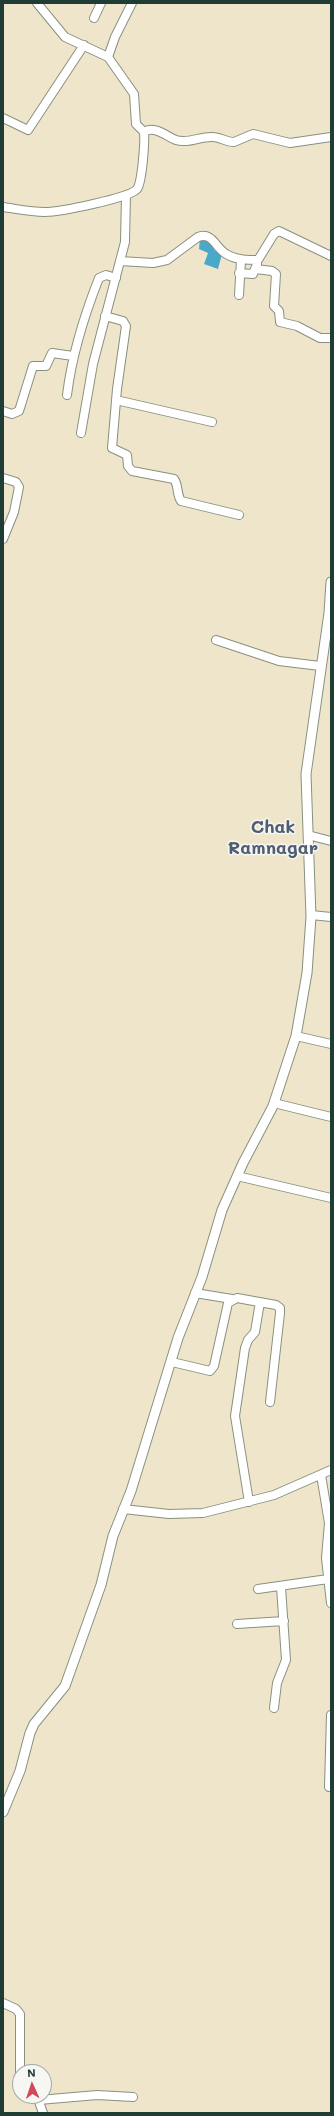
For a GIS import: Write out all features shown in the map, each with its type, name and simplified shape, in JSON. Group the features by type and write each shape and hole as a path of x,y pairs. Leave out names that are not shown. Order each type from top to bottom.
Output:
{"street":[{"path":"3,207 52,212 126,195 136,190 138,187 144,153 144,132 136,124 134,94 108,57 65,37 37,3"},
{"path":"94,18 101,3"},
{"path":"108,57 115,37 132,3"},
{"path":"3,118 28,130 84,45"},
{"path":"144,132 147,130 156,130 177,140 184,141 214,137 234,142 253,134 290,143 331,137"},
{"path":"81,433 90,378 116,278 126,230 126,195"},
{"path":"239,274 252,275 256,269 258,260 274,234 279,231 331,256"},
{"path":"120,261 162,262 173,257 198,237 204,236 212,239 219,250 223,253 241,260 258,260"},
{"path":"239,295 241,260"},
{"path":"256,269 272,271 276,274 274,306 279,311 280,322 297,326 320,338 331,338"},
{"path":"67,395 73,356 86,312 100,278 106,275 116,278"},
{"path":"105,316 123,321 126,326 116,400 112,448 127,455 129,469 174,479 178,486 178,496 181,501 239,515"},
{"path":"3,411 12,414 19,411 33,366 46,366 52,353 73,356"},
{"path":"116,400 212,422"},
{"path":"3,478 16,482 20,488 14,512 3,538"},
{"path":"3,1812 20,1771 34,1724 65,1686 101,1585 113,1536 202,1276 222,1210 237,1176 274,1103 296,1036 307,972 311,915 306,774 320,666 330,607 331,582"},
{"path":"216,640 279,661 320,666"},
{"path":"308,835 331,841"},
{"path":"311,915 331,917"},
{"path":"296,1036 331,1044"},
{"path":"274,1103 331,1117"},
{"path":"237,1176 331,1198"},
{"path":"196,1293 260,1302 276,1305 280,1308 270,1402"},
{"path":"172,1362 207,1371 212,1370 226,1306 232,1299"},
{"path":"248,1502 235,1416 245,1348 248,1340 255,1332 260,1302"},
{"path":"123,1509 190,1514 274,1496 331,1470"},
{"path":"320,1475 328,1523 326,1558 331,1602"},
{"path":"258,1589 281,1587 328,1579"},
{"path":"274,1708 277,1684 286,1660 281,1587"},
{"path":"237,1624 284,1621"},
{"path":"329,1787 331,1715"},
{"path":"3,2003 16,2009 20,2014 20,2064"},
{"path":"52,2097 97,2095 133,2097"}],"water":[{"path":"200,238 210,239 215,251 222,254 218,269 204,264 208,253 199,249"}],"district":[{"name":"Chak Ramnagar","path":"273,837"}]}
